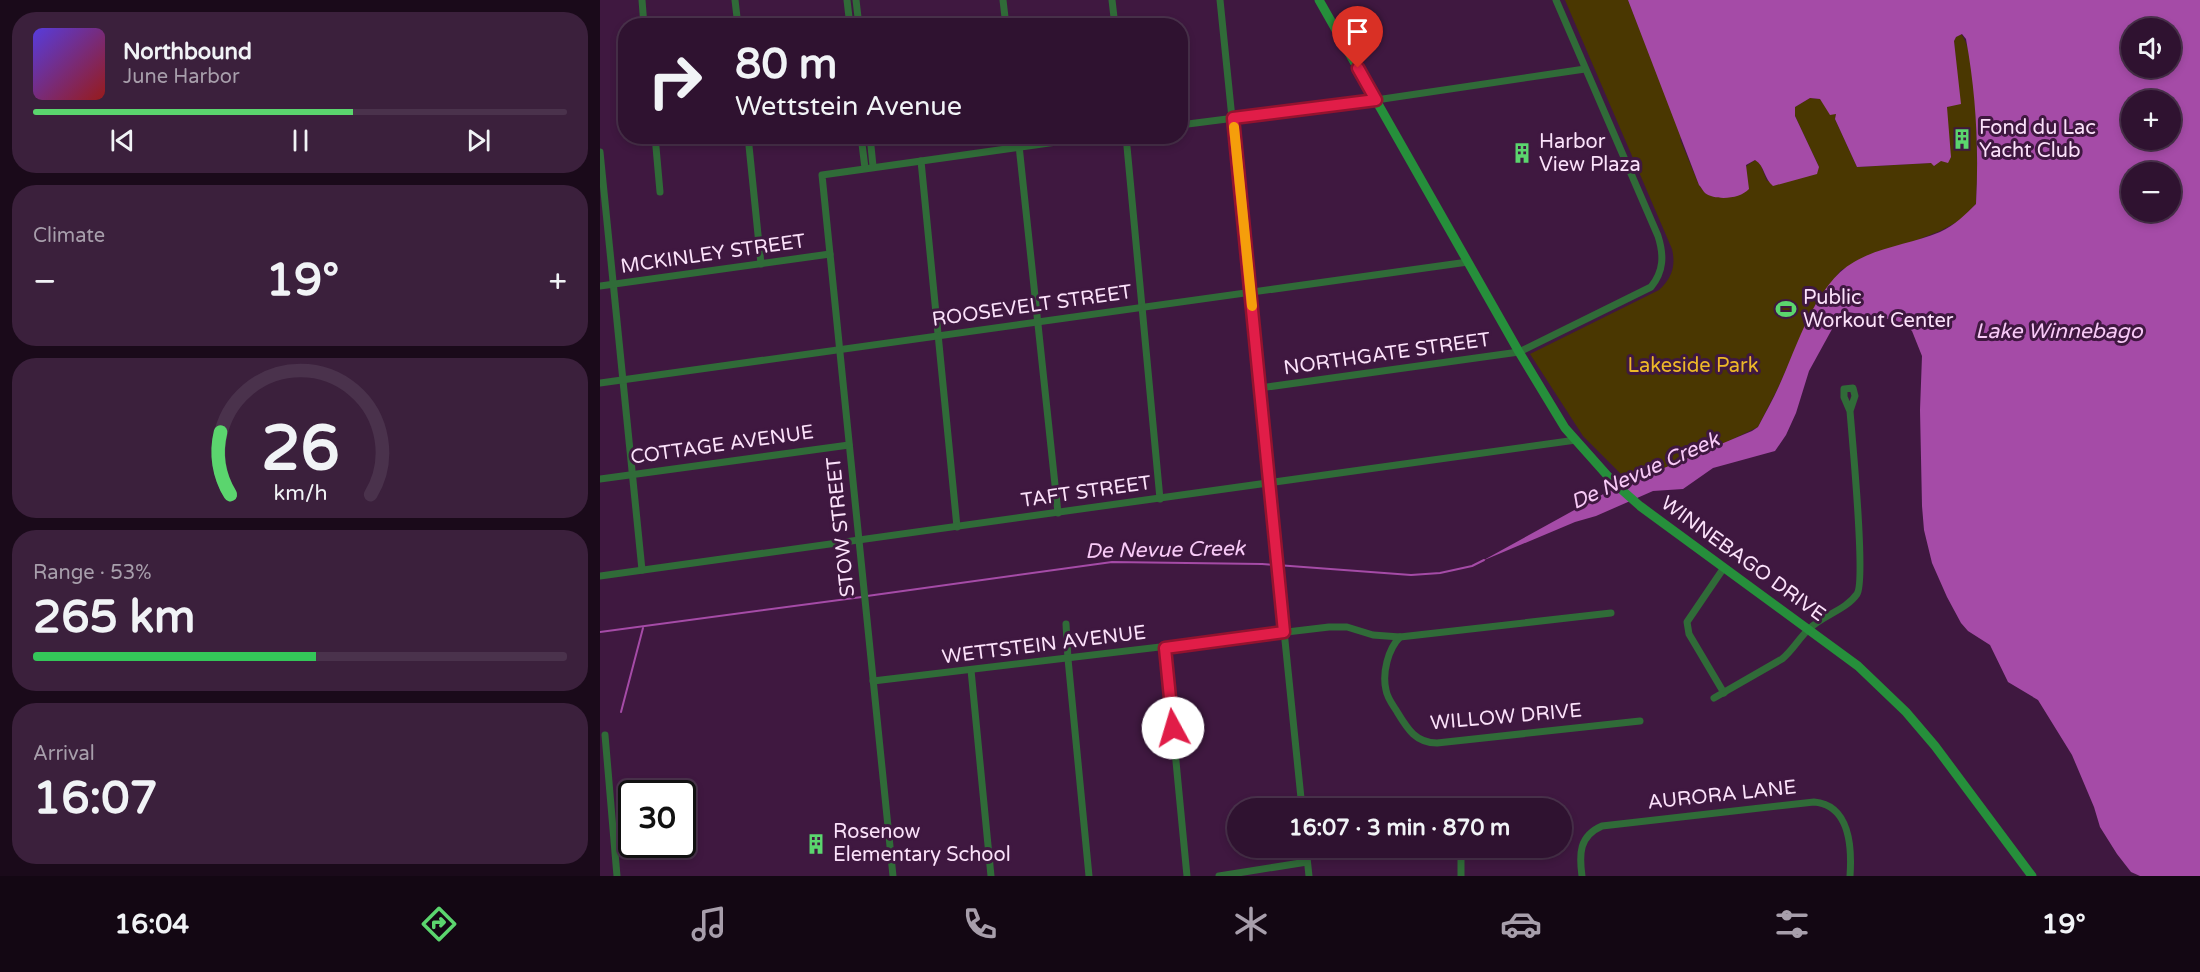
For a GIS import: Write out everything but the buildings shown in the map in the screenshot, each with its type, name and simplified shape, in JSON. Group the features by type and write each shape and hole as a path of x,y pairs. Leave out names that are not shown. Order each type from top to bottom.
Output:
{"main road":[{"name":"WINNEBAGO DRIVE","path":"1319,0 1519,352 1565,428 1614,483 1640,506 1723,569 1809,629 1874,680 1921,728 2032,876"}],"street":[{"path":"642,0 643,18"},
{"path":"735,0 737,18"},
{"path":"847,0 849,18"},
{"path":"856,0 858,18"},
{"path":"1003,0 1005,18"},
{"path":"1112,0 1114,18"},
{"path":"1220,0 1301,798"},
{"name":"NORTHGATE STREET","path":"1260,388 1519,352 1651,287 1661,268 1658,236 1556,0"},
{"path":"1188,124 1376,100 1585,69"},
{"path":"656,144 660,192"},
{"path":"749,144 761,264"},
{"path":"862,144 865,168 1046,144"},
{"path":"871,144 873,166"},
{"path":"1019,144 1058,513"},
{"path":"1127,144 1160,499"},
{"path":"600,152 642,570"},
{"path":"921,161 957,527"},
{"name":"STOW STREET","path":"865,168 822,175 893,876"},
{"name":"MCKINLEY STREET","path":"600,286 830,254"},
{"name":"ROOSEVELT STREET","path":"600,382 1468,262"},
{"path":"1714,698 1792,652 1809,629 1850,601 1859,592 1861,585 1850,411"},
{"name":"TAFT STREET","path":"600,576 1575,440"},
{"name":"COTTAGE AVENUE","path":"600,479 849,445"},
{"path":"1723,569 1687,622 1689,634 1724,693"},
{"name":"WETTSTEIN AVENUE","path":"873,681 1339,627 1400,637 1611,614"},
{"path":"1066,624 1089,876"},
{"name":"WILLOW DRIVE","path":"1400,637 1389,652 1385,679 1386,691 1407,729 1423,741 1435,743 1640,721"},
{"path":"1165,648 1187,876"},
{"path":"971,670 991,876"},
{"path":"605,735 617,876"},
{"name":"AURORA LANE","path":"1582,876 1580,856 1582,843 1589,834 1602,826 1814,802 1833,808 1844,821 1850,876"},
{"path":"1307,858 1309,876"},
{"path":"1461,858 1461,876"},
{"path":"1219,876 1307,862"}],"green space":[{"name":"Lakeside Park","path":"1565,0 1628,0 1682,137 1680,139 1699,185 1706,194 1755,160 1760,163 1767,181 1819,167 1795,116 1795,107 1810,98 1820,99 1836,114 1835,119 1857,167 1931,163 1948,105 1960,104 1954,41 1961,34 1967,46 1971,64 1976,115 1976,204 1959,221 1940,231 1841,270 1815,305 1758,427 1712,449 1629,482 1583,436 1530,354 1659,290 1670,276 1673,266 1672,249"}],"water":[{"name":"Lake Winnebago","path":"1628,0 2200,0 2200,876 2140,876 2131,872 2100,827 2072,755 2038,700 2008,682 1990,645 1968,631 1961,623 1932,563 1924,530 1920,410 1922,356 1912,331 1895,320 1842,311 1809,371 1796,413 1786,435 1775,451 1713,468 1683,489 1653,491 1482,561 1607,492 1758,427 1777,391 1800,335 1828,285 1840,272 1875,252 1940,232 1964,216 1976,204 1976,121 1966,39 1962,34 1954,41 1961,104 1947,107 1951,157 1948,163 1941,161 1934,166 1931,163 1857,167 1835,119 1836,114 1830,115 1820,99 1810,98 1795,107 1795,116 1819,167 1817,174 1773,186 1755,160 1746,165 1749,189 1745,192 1728,198 1710,196 1699,185"}],"waterway":[{"name":"De Nevue Creek","path":"867,596 1112,562 1262,564 1411,575 1440,573 1472,566 1484,560"},
{"name":"De Nevue Creek","path":"600,632 862,597"},
{"path":"621,712 643,628"}],"slow traffic":[{"path":"1234,127 1252,306"}],"place":[{"name":"Fond du Lac Yacht Club","path":"1962,139"},
{"name":"Harbor View Plaza","path":"1522,153"},
{"name":"Public Workout Center","path":"1786,309"},
{"name":"Rosenow Elementary School","path":"816,844"}],"route":[{"path":"1173,728 1165,648 1284,632 1233,118 1376,100 1358,68"}]}
